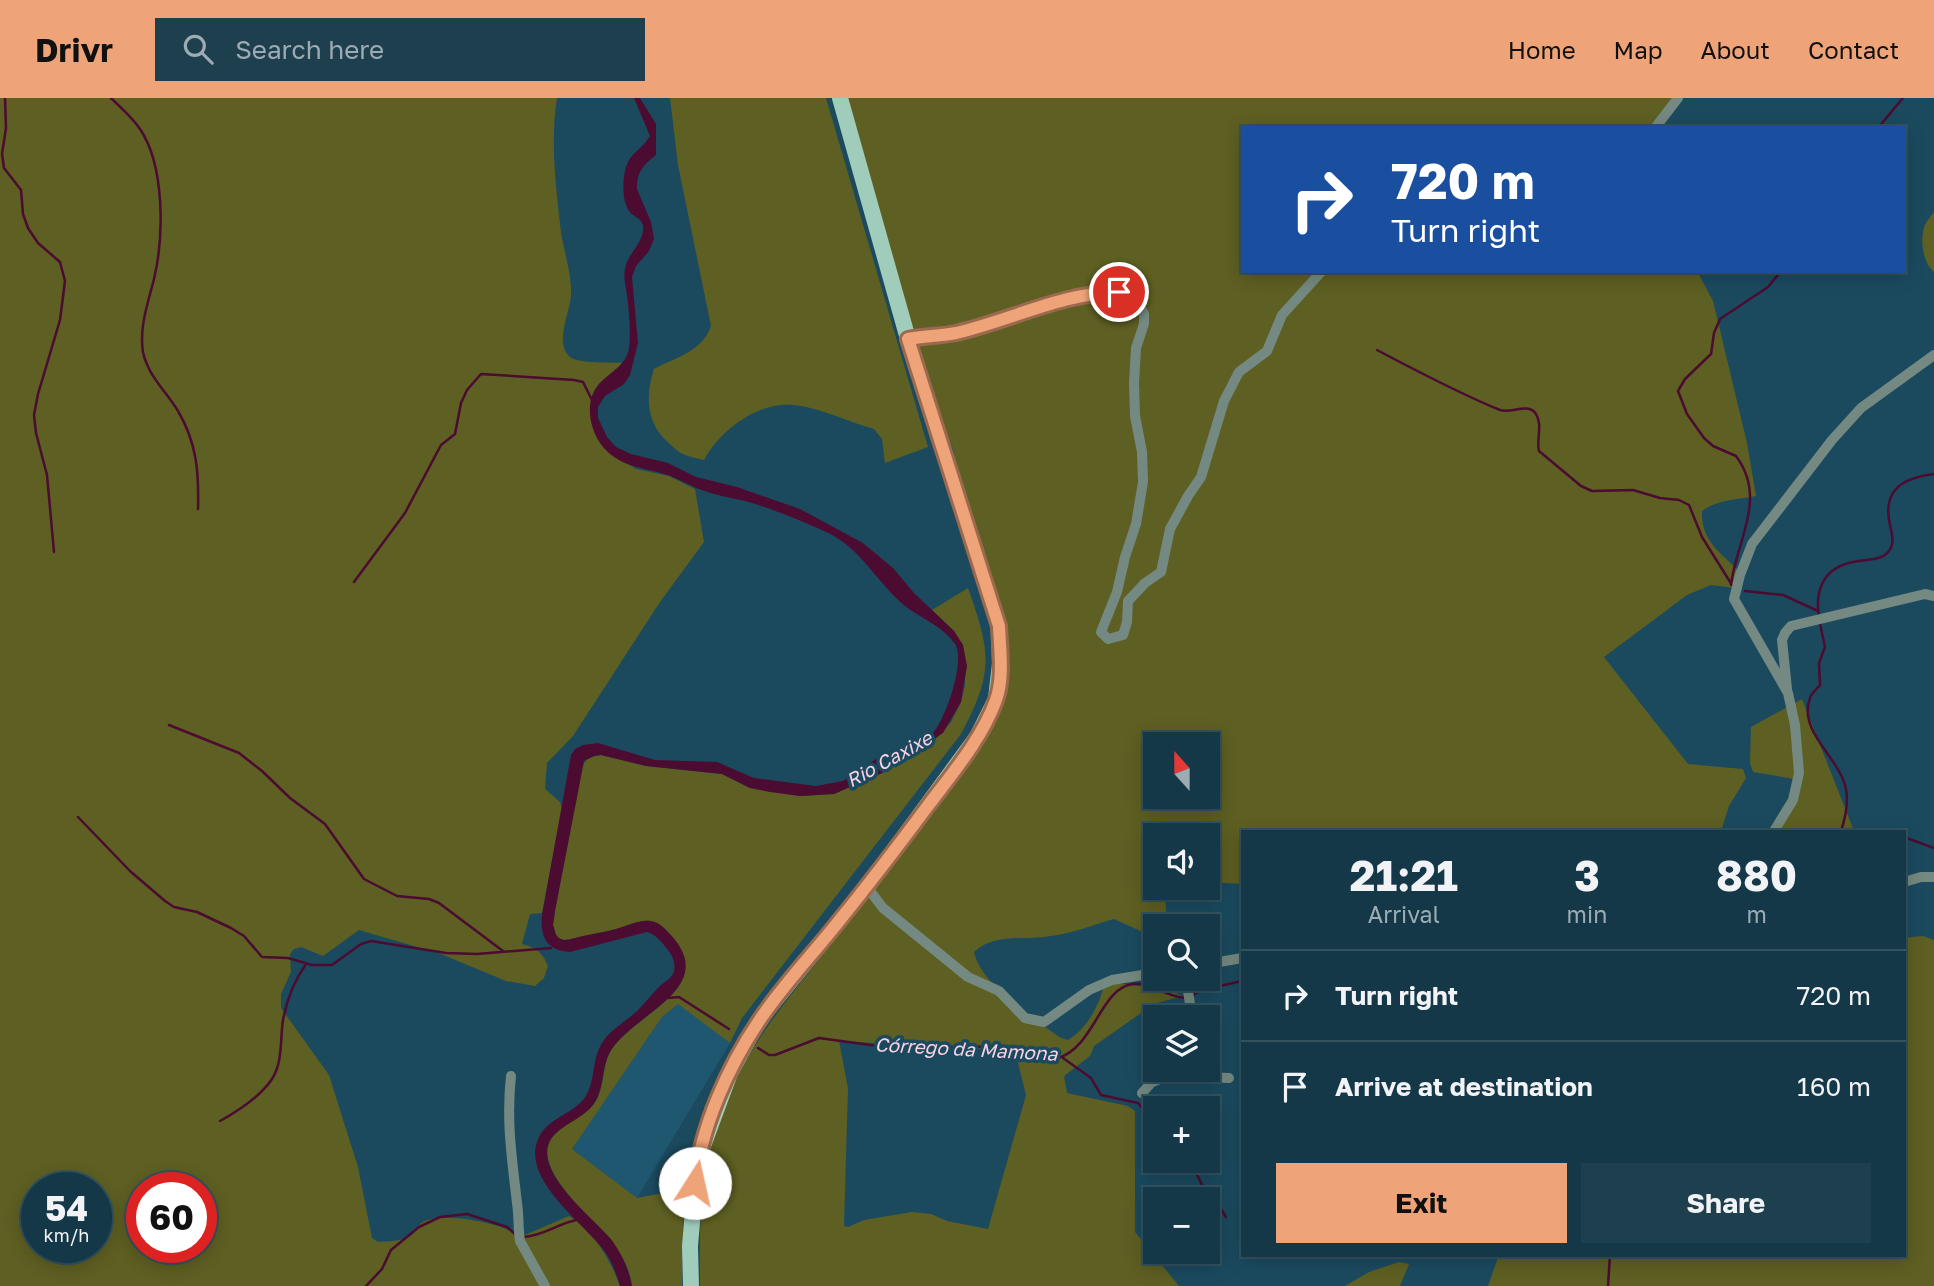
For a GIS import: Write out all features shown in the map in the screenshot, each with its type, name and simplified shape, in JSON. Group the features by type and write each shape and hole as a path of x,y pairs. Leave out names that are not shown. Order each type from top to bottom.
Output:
{"main road":[{"path":"691,1286 690,1246 697,1162 730,1073 759,1020 867,887 977,737 996,699 1000,664 999,626 908,339 840,98"}],"street":[{"path":"1656,126 1678,98"},
{"path":"908,339 955,333 1094,292 1119,292 1138,302 1144,314 1144,324 1136,348 1134,383 1143,482 1136,524 1125,557 1118,592 1101,632 1108,639 1123,635 1128,601 1145,583 1161,572 1170,529 1201,477 1224,401 1239,372 1267,351 1282,315 1320,273"},
{"path":"1788,693 1734,599 1752,544 1861,408 1934,355"},
{"path":"1775,830 1793,800 1799,773 1795,724 1788,693 1782,639 1785,633 1791,626 1825,617 1925,594 1934,596"},
{"path":"1906,881 1934,877"},
{"path":"867,887 883,908 968,976 999,991 1025,1018 1044,1022 1089,990 1112,980 1143,975"},
{"path":"1220,962 1241,958"},
{"path":"511,1076 508,1132 520,1241 545,1286"},
{"path":"1220,1078 1229,1078"},
{"path":"1142,1093 1152,1082"}],"shaded area":[{"path":"0,98 557,98 554,131 556,182 561,232 571,287 563,336 565,351 570,357 580,361 623,363 599,384 592,396 591,420 597,437 605,449 636,469 669,476 695,489 704,542 660,602 573,736 547,763 545,789 560,802 562,809 542,913 530,914 522,944 535,949 544,957 548,966 544,978 535,986 506,981 441,954 359,930 323,956 301,947 294,949 290,954 291,972 281,994 281,1008 329,1075 358,1167 372,1238 378,1242 402,1240 411,1236 423,1222 447,1218 489,1223 520,1237 569,1216 593,1237 612,1266 620,1286 0,1286"},
{"path":"670,98 826,98 928,447 885,463 882,439 874,429 794,405 767,408 742,420 720,438 704,460 681,453 656,428 649,400 654,369 695,348 711,326 678,165"},
{"path":"840,98 1678,98 1661,126 1241,126 1241,273 1698,273 1713,301 1747,443 1756,496 1708,507 1702,511 1703,521 1713,545 1740,572 1735,588 1711,585 1687,595 1604,657 1688,764 1743,769 1746,778 1729,806 1721,830 1241,830 1241,884 1220,883 1220,823 1143,823 1143,900 1165,900 1166,914 1143,914 1143,932 1114,919 1059,935 1001,939 974,952 987,977 997,989 1037,1021 1068,1040 1082,1029 1092,1015 1105,982 1143,986 1143,991 1170,991 1182,996 1154,1005 1143,1005 1143,1012 1094,1046 1090,1056 1064,1076 1067,1093 1128,1106 1135,1111 1135,1232 1143,1242 1143,1264 1161,1264 1179,1286 700,1286 703,1188 712,1140 728,1094 774,1017 847,924 920,824 1002,680 953,449 911,341","holes":["839,1041 1015,1051 1026,1095 988,1229 947,1221 931,1214 912,1212 844,1226 848,1088"]},
{"path":"1934,212 1934,272 1925,257 1922,239 1924,227"},
{"path":"968,588 985,646 986,662 979,694 961,734 742,1018 730,1043 678,1004 662,1017 572,1149 637,1198 684,1189 682,1286 632,1286 624,1261 616,1249 576,1204 553,1171 548,1156 549,1143 557,1132 593,1105 600,1091 610,1052 628,1032 673,994 682,981 685,966 680,949 665,929 654,922 642,921 567,940 556,935 553,925 555,911 582,766 588,758 601,755 646,766 722,774 750,788 800,796 834,794 882,773 902,758 933,742 951,722 961,702 965,685 963,645 954,631 932,610"},
{"path":"1802,699 1854,830 1772,830 1800,780 1753,772 1750,763 1751,727"},
{"path":"1923,936 1934,940 1934,1286 1488,1286 1498,1257 1906,1257 1906,938"},
{"path":"679,1003 730,1043 637,1198 572,1149 662,1017"},
{"path":"1399,1262 1409,1264 1400,1286 1345,1286 1369,1272"}],"water":[{"name":"Rio Caxixe","path":"634,98 640,98 656,124 656,155 642,169 637,183 654,239 632,277 638,343 630,375 624,384 605,396 598,407 598,418 607,437 616,447 631,454 668,463 696,477 737,487 800,509 863,543 893,568 914,593 954,631 963,645 967,666 961,702 943,733 882,773 834,794 800,796 770,792 750,788 722,774 646,766 601,755 584,761 555,911 553,925 556,935 567,940 642,921 654,922 665,929 681,948 686,965 682,980 672,994 614,1046 593,1105 557,1132 549,1143 547,1155 558,1181 610,1238 624,1261 632,1286 620,1286 605,1252 545,1183 537,1167 535,1152 543,1131 583,1100 604,1040 671,977 674,964 663,944 647,932 570,952 555,949 546,941 542,930 542,915 571,755 583,745 598,743 655,760 717,762 754,778 816,786 843,781 882,755 932,734 948,704 958,663 958,652 950,638 898,600 859,557 837,538 750,502 708,492 670,476 618,460 598,440 590,416 591,399 599,384 621,364 629,348 630,328 624,272 643,231 641,221 631,214 626,206 623,186 629,160 650,136"}],"waterway":[{"path":"5,98 6,128 2,154 4,168 21,190 23,214 28,228 38,243 60,262 65,281 60,320 34,415 47,475 54,552"},
{"path":"111,98 140,129 154,162 160,202 160,243 143,324 143,352 149,369 178,411 189,435 197,471 198,509"},
{"path":"1880,126 1903,98"},
{"path":"1731,585 1750,504 1745,472 1736,456 1713,446 1704,438 1687,414 1678,391 1685,379 1711,354 1714,333 1720,319 1768,287 1779,273"},
{"path":"1377,350 1500,410 1533,411 1539,423 1539,451 1581,486 1592,491 1633,490 1679,500 1689,505 1702,537 1732,585"},
{"path":"354,582 405,513 441,445 455,434 461,403 467,390 481,374 583,382 592,400"},
{"name":"Córrego da Mamona","path":"1819,617 1818,599 1822,583 1832,571 1849,563 1881,557 1891,548 1893,538 1888,513 1889,503 1897,488 1912,479 1934,474"},
{"path":"1745,591 1783,595 1818,611"},
{"name":"Córrego da Mamona","path":"1820,624 1825,647 1819,663 1820,685 1811,696 1809,721 1819,742 1840,772 1846,788 1847,807 1841,830"},
{"path":"169,725 239,753 262,771 290,798 325,824 364,879 397,896 429,899 439,903 503,951"},
{"path":"78,817 130,871 165,901 174,907 197,912 231,928 244,936 262,957 288,958 312,965 332,965 361,944 371,941 446,953 477,954 551,948"},
{"path":"1906,838 1934,848"},
{"path":"220,1121 255,1098 276,1072 286,1005 306,964"},
{"name":"Córrego da Mamona","path":"1193,995 1202,990 1241,981"},
{"name":"Córrego da Mamona","path":"758,1048 769,1055 775,1055 819,1038 885,1047 971,1046 1039,1052 1058,1058 1080,1043 1113,995 1122,988 1140,984 1186,998"},
{"name":"Córrego da Mamona","path":"668,998 679,997 729,1029"},
{"path":"1063,1058 1091,1078 1101,1095 1138,1103 1143,1109"},
{"path":"1196,1173 1226,1217"},
{"path":"366,1286 382,1269 391,1250 419,1227 440,1217 467,1214 507,1227 516,1235"},
{"path":"523,1237 576,1220"},
{"path":"1608,1286 1610,1257"}],"route":[{"path":"695,1183 697,1162 711,1119 730,1073 759,1020 867,887 939,791 977,737 996,699 1000,664 999,626 908,339 955,333 1094,292 1119,292"}]}
